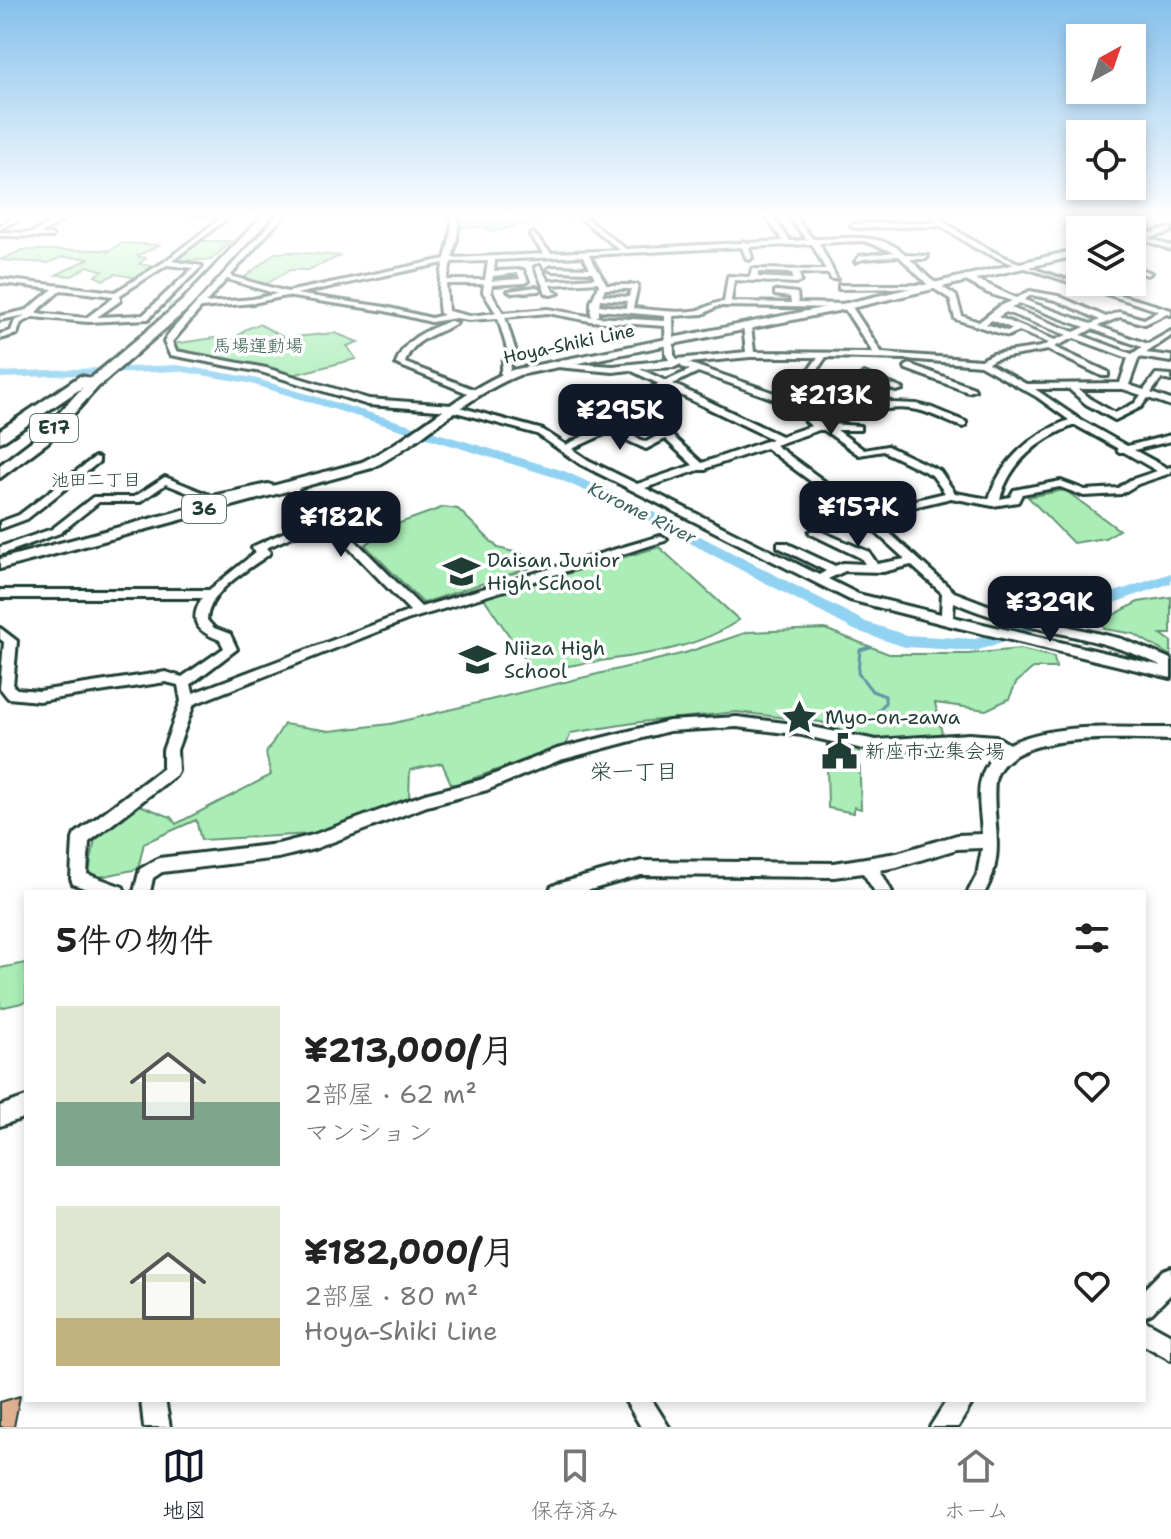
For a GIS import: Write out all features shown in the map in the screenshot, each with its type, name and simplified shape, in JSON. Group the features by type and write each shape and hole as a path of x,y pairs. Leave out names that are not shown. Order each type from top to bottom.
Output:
{"highway":[{"name":"E17","path":"150,331 199,281"},
{"name":"E17","path":"0,437 94,378 208,281"},
{"name":"E17","path":"0,473 43,439 94,378"}],"main road":[{"name":"Hoya-Shiki Line","path":"0,564 367,465 404,443 473,392 507,375 962,281"}],"street":[{"path":"0,281 57,290 116,294 138,281"},
{"path":"0,318 31,313 88,320 145,317 166,304 186,281"},
{"path":"224,281 168,342 169,348 180,356 263,370 368,402 452,408 540,432 636,488 818,580 877,605 1171,673"},
{"path":"238,281 283,295 385,309 431,320 453,316"},
{"path":"191,306 283,295 352,281"},
{"path":"444,281 440,297 444,313 469,318 548,311 594,319 670,319 703,312 713,305 846,306"},
{"path":"461,281 536,289"},
{"path":"594,319 600,281"},
{"path":"727,304 730,285 761,289 758,281"},
{"path":"837,281 846,306 880,357"},
{"path":"929,281 932,287"},
{"path":"972,281 991,291 1018,298 1149,347"},
{"path":"564,282 567,294"},
{"path":"487,283 511,349 504,371 507,375"},
{"path":"555,293 550,293 548,283 635,287 629,309"},
{"path":"842,287 932,287 953,298 958,317 1008,334 1020,328"},
{"path":"0,337 14,332 18,322 57,290"},
{"path":"1058,298 1066,290"},
{"path":"778,293 794,295 795,306"},
{"path":"981,324 1030,293 1058,298 1107,320"},
{"path":"88,320 117,299 116,294"},
{"path":"1119,296 1168,312"},
{"path":"598,297 632,299"},
{"path":"1056,312 1074,305"},
{"path":"595,307 629,309 670,319"},
{"path":"1003,308 1136,356 1171,359"},
{"path":"982,363 993,357 1051,345 1119,314 1145,322 1168,312"},
{"path":"991,317 1020,328 1105,374"},
{"path":"469,318 427,332 399,360 405,368 418,374 473,392"},
{"path":"670,319 670,355 678,364 794,398 837,418"},
{"path":"747,326 750,354"},
{"path":"1124,386 1136,356 1171,334"},
{"path":"557,364 631,368 750,354 982,363 1026,386 1121,450 1169,472"},
{"path":"794,398 822,357"},
{"path":"909,361 966,387"},
{"path":"896,406 900,379 909,361"},
{"path":"631,368 781,440"},
{"path":"666,435 646,446 589,421 696,370"},
{"path":"899,389 864,376 852,389 896,406 927,409 963,424"},
{"path":"1072,387 1089,402 1115,417 1138,405 1159,376 1171,378"},
{"path":"1026,386 1124,386 1171,403"},
{"path":"794,398 822,427 862,453 884,448 936,473 951,495"},
{"path":"831,398 863,413"},
{"path":"636,488 822,427 837,418 896,406"},
{"path":"619,409 666,435 702,468"},
{"path":"565,449 632,416"},
{"path":"993,503 996,487 1010,465 1052,430 1076,421"},
{"path":"822,427 857,428"},
{"path":"1121,450 1171,438"},
{"path":"769,445 864,516 950,595 1006,617 1100,635 1171,665"},
{"path":"0,526 23,517 95,460"},
{"path":"864,516 951,495 993,503 1014,500 1018,492 1061,484 1084,493 1121,491 1134,482 1169,472"},
{"path":"0,551 56,531 97,499 136,500 165,480 211,499 268,487 284,488 326,517 419,613"},
{"path":"184,682 231,649 225,637 208,631 202,622 201,611 209,594 264,552 258,548 326,517"},
{"path":"815,532 865,555 873,567"},
{"path":"188,701 419,613 661,539"},
{"path":"782,545 836,571"},
{"path":"818,580 843,567 873,567 914,561"},
{"path":"0,594 209,594"},
{"path":"950,595 953,622"},
{"path":"0,632 11,641 6,687 13,694 39,696 166,677 184,682"},
{"path":"111,890 79,879 81,839 171,771 170,750 188,701 184,682"},
{"path":"142,890 146,874 159,865 278,851 314,842 425,800 482,786 557,755 669,726 737,722 802,730 876,746 969,740 996,742 1006,750"},
{"path":"977,890 987,873 990,841 986,784 990,770 1006,750 1018,744 1048,738 1171,734"},
{"path":"564,890 641,868 800,872 868,866 957,842 990,841"},
{"path":"868,866 883,890"},
{"path":"0,1116 24,1108"},
{"path":"1146,1303 1171,1278"},
{"path":"1146,1333 1171,1348"},
{"path":"153,1402 157,1427"},
{"path":"638,1402 656,1427"},
{"path":"943,1427 961,1402"}],"green space":[{"path":"243,281 272,281 263,286"},
{"name":"馬場運動場","path":"259,324 285,338 335,333 358,342 347,346 356,359 289,376 182,353 173,344 214,338 233,340 246,329"},
{"path":"1065,490 1119,530 1105,538 1073,543 1028,497"},
{"path":"444,507 458,509 498,548 542,559 545,563 423,603 365,545 389,527"},
{"path":"659,547 739,620 692,643 666,650 534,673 484,598"},
{"path":"1171,597 1171,634 1161,634 1171,641 1171,656 1134,634 1105,629 1100,622 1138,602"},
{"path":"825,629 889,654 968,654 1020,649 1054,657 1056,668 1033,668 1016,683 1009,699 986,710 935,703 942,733 908,742 850,735 821,722 737,712 571,733 566,745 452,786 442,763 410,770 409,799 313,834 201,840 196,820 144,843 138,869 100,877 89,873 95,838 137,804 171,817 176,824 271,775 266,753 284,724 330,731 390,724 685,653 748,632"},
{"path":"853,746 859,747 861,809 854,807 854,813 828,808 827,766 852,770"},
{"path":"24,963 24,1002 0,1008 0,968"}],"building":[{"name":"新座市立集会場","path":"827,745 852,750 852,766 830,762"},
{"path":"20,1396 14,1427 0,1427 0,1402"}],"waterway":[{"name":"Kurome River","path":"0,375 178,368 250,380 559,474 633,507 860,626 905,641 976,645 1171,578"},
{"path":"870,647 860,650 858,673 872,691 885,696 885,703 876,714 883,719"}],"tunnel":[{"path":"168,305 191,306"}],"place":[{"name":"Daisan Junior High School","path":"461,572"},
{"name":"Niiza High School","path":"478,659"},
{"name":"Myo-on-zawa","path":"799,717"},
{"name":"新座市立集会場","path":"839,751"}],"district":[{"name":"池田二丁目","path":"96,480"},
{"name":"栄一丁目","path":"634,771"}]}
